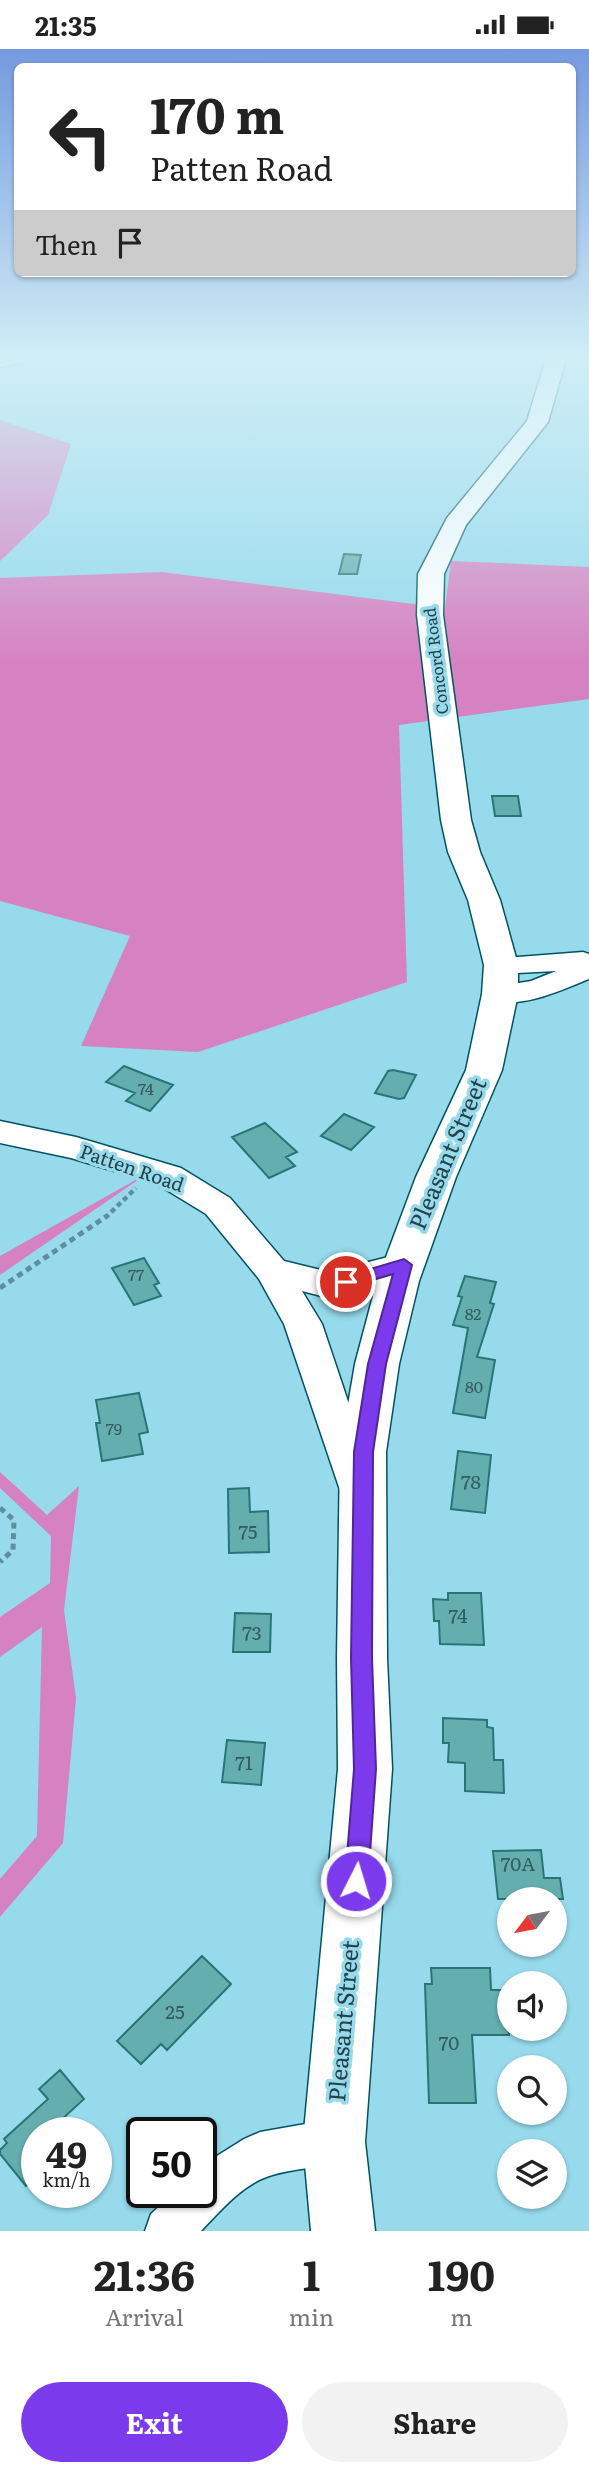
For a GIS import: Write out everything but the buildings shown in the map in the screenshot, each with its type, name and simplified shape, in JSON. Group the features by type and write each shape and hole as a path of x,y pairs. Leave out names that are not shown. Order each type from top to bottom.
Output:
{"main road":[{"name":"Concord Road","path":"500,979 484,900 464,852 456,820 430,615 431,574 454,523 505,461"},
{"name":"Pleasant Street","path":"343,2231 334,2142 365,1769 362,1658 363,1452 377,1364 404,1265 436,1177 484,1070 500,979"}],"street":[{"path":"500,979 589,960"},
{"path":"500,979 537,989 589,969"},
{"name":"Patten Road","path":"0,1132 76,1148 169,1176 218,1206 272,1271 303,1324 363,1504"},
{"path":"272,1271 329,1285 404,1265"},
{"path":"168,2231 214,2184 260,2155 334,2142"}],"path":[{"path":"0,1288 128,1198 150,1171"},
{"path":"0,1508 14,1520 13,1550 0,1562"}],"shaded area":[{"path":"0,461 66,461 48,515 0,561"},
{"path":"451,561 589,567 589,699 399,725 407,982 198,1052 81,1046 130,936 0,901 0,578 162,572 445,608"},
{"path":"148,1173 0,1275 0,1256"},
{"path":"0,1472 47,1515 79,1486 64,1610 76,1698 63,1843 0,1917 0,1879 37,1836 42,1627 0,1657 0,1617 50,1583 51,1536 0,1488"}],"route":[{"path":"346,1282 404,1265 377,1364 372,1409 363,1452 361,1561 365,1769 356,1881"}]}
